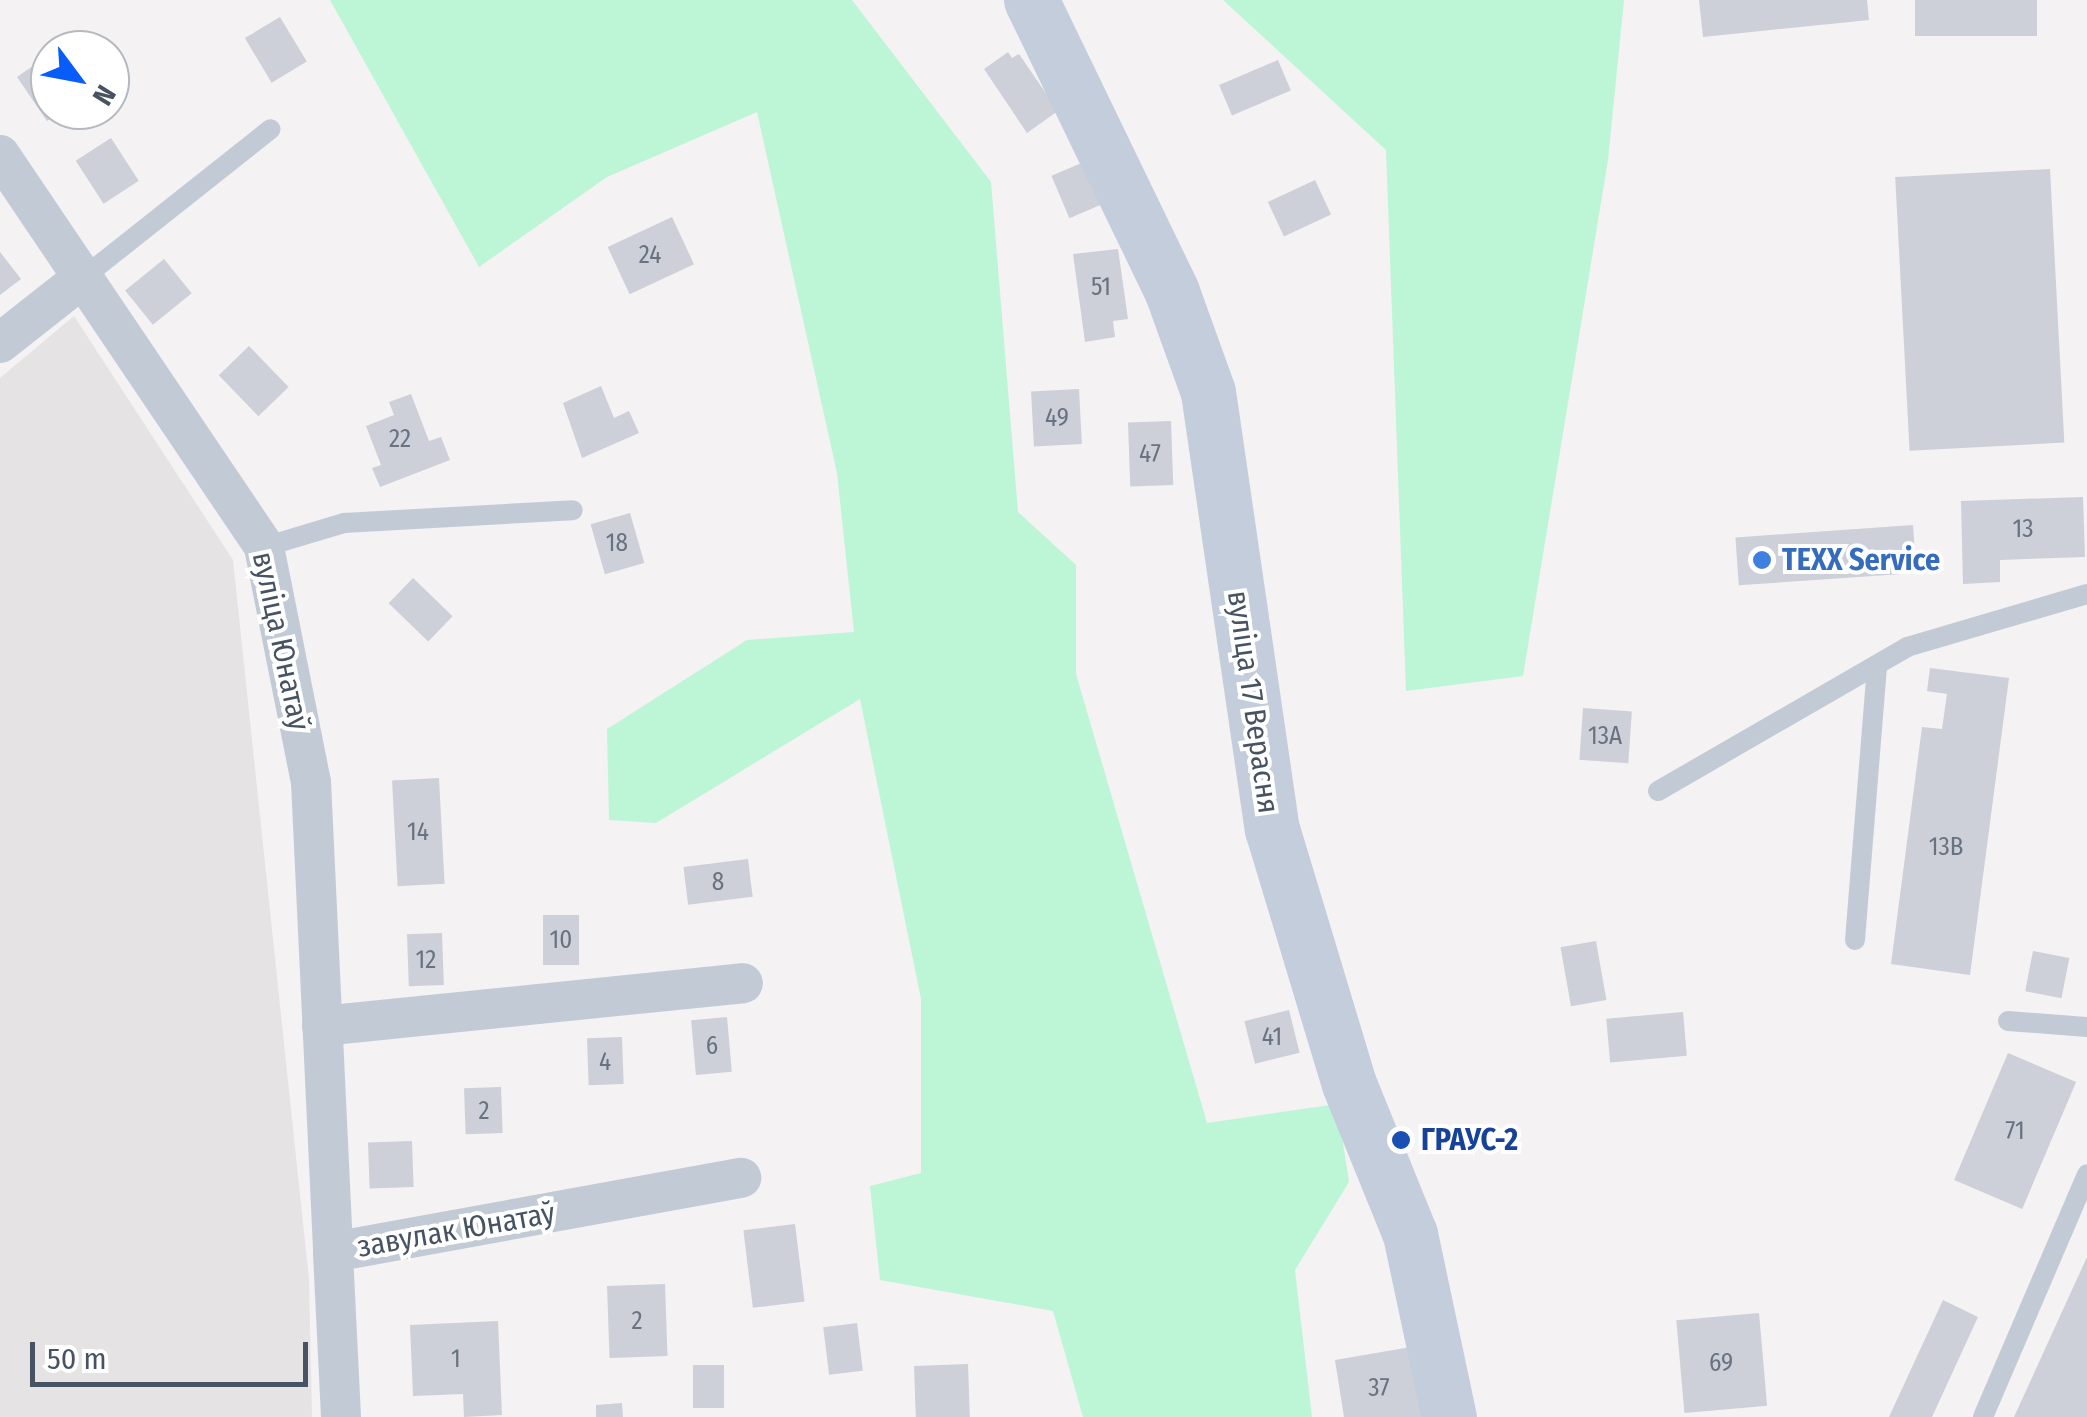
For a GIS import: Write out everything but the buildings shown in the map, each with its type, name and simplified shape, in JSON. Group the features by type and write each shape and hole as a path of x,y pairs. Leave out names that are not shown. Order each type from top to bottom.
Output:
{"street":[{"name":"вуліца 17 Верасня","path":"1031,0 1172,292 1208,392 1272,828 1349,1084 1410,1234 1449,1417"},
{"name":"вуліца Юнатаў","path":"0,155 264,547 311,782 333,1252"},
{"path":"0,343 84,277"},
{"path":"322,1026 743,982"},
{"name":"завулак Юнатаў","path":"342,1417 333,1252 741,1178"}],"lane":[{"path":"84,277 271,129"},
{"path":"264,547 344,523 573,510"},
{"path":"1658,792 1907,647 2087,594"},
{"path":"1855,940 1877,665"},
{"path":"2008,1021 2087,1027"},
{"path":"1983,1417 2087,1174"}],"shaded area":[{"path":"74,316 233,560 309,1280 312,1417 0,1417 0,378"}],"green space":[{"path":"330,0 852,0 991,182 1018,512 1076,565 1076,674 1207,1123 1337,1104 1349,1182 1295,1270 1312,1417 1083,1417 1053,1311 880,1280 870,1186 921,1173 921,999 860,699 656,823 609,820 607,729 747,640 854,632 837,473 757,112 607,177 479,267"},
{"path":"1223,0 1624,0 1608,160 1523,676 1406,691 1386,150"}],"place":[{"name":"TEXX Service","path":"1762,560"},
{"name":"ГРАУС-2","path":"1401,1140"}]}
